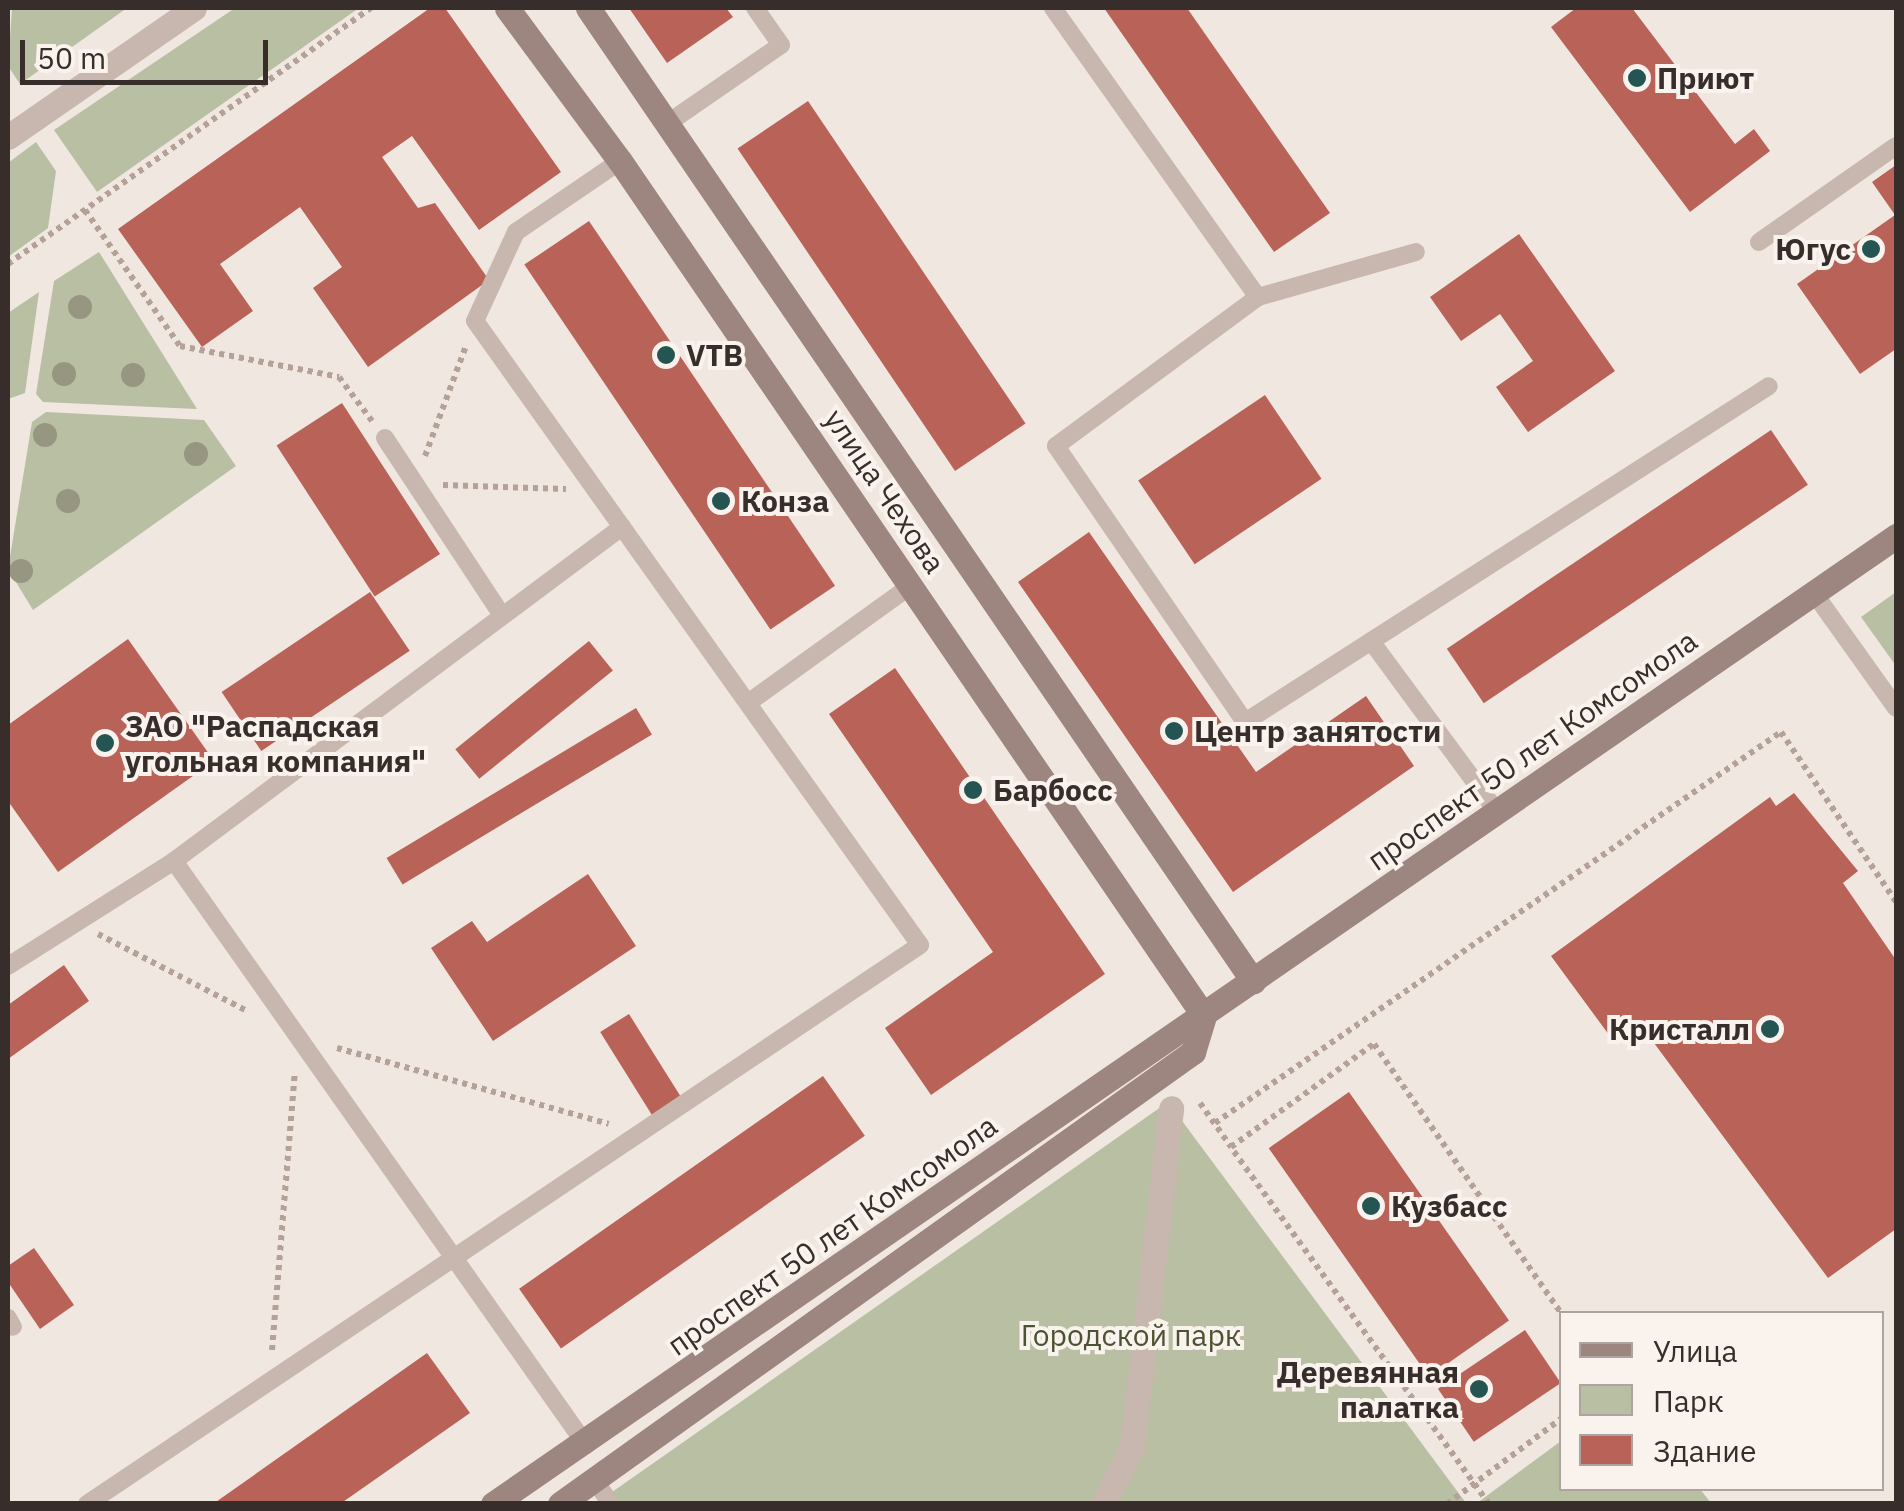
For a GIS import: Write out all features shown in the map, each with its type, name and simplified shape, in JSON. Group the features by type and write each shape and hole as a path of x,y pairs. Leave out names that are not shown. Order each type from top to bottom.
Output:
{"main road":[{"name":"улица Чехова","path":"507,8 620,161 1204,1016"},
{"name":"улица Чехова","path":"588,8 1253,981"},
{"name":"проспект 50 лет Комсомола","path":"493,1504 586,1445 1896,536"},
{"name":"проспект 50 лет Комсомола","path":"560,1504 1194,1052 1204,1016"}],"street":[{"path":"8,137 194,8"},
{"path":"1103,1504 1132,1447 1170,1108"}],"lane":[{"path":"668,124 782,45 755,8"},
{"path":"1052,8 1258,297"},
{"path":"1759,242 1896,146"},
{"path":"87,1504 920,945 475,321 516,232 620,161"},
{"path":"1416,252 1258,297 1056,446 1246,722 1769,386"},
{"path":"385,438 501,614"},
{"path":"8,966 174,861 622,527"},
{"path":"748,704 910,586"},
{"path":"1814,593 1896,708"},
{"path":"1372,640 1498,813"},
{"path":"174,861 586,1445"},
{"path":"594,1480 611,1504"}],"path":[{"path":"8,264 371,8"},
{"path":"85,210 180,346 339,377 385,438"},
{"path":"475,321 415,484 595,490"},
{"path":"1214,1123 1781,732 1896,902"},
{"path":"73,922 298,1037 639,1132"},
{"path":"270,1379 298,1037"},
{"path":"1231,1147 1374,1044 1560,1311"},
{"path":"1192,1092 1488,1504"},
{"path":"1446,1504 1559,1420"}],"green space":[{"path":"12,8 127,8 20,84 8,66"},
{"path":"235,8 359,8 97,192 54,130"},
{"path":"36,142 56,171 48,228 8,257 8,163"},
{"path":"99,252 197,409 43,402 36,394 54,281"},
{"path":"39,292 25,393 8,399 8,313"},
{"path":"46,412 204,420 236,466 33,610 8,569 32,422"},
{"path":"1896,592 1896,666 1861,617"},
{"name":"Городской парк","path":"1168,1102 1466,1503 595,1504"},
{"path":"1559,1442 1559,1491 1702,1491 1711,1503 1477,1503"}],"building":[{"path":"430,8 445,8 561,172 479,230 412,136 382,157 418,208 435,203 489,280 368,367 313,288 342,267 300,207 220,264 253,311 202,347 118,229"},
{"path":"629,8 726,8 733,17 667,63"},
{"path":"1104,8 1187,8 1330,213 1274,252"},
{"name":"Приют","path":"1576,8 1632,8 1735,144 1754,129 1770,151 1690,212 1551,27"},
{"path":"808,101 1026,423 955,471 738,149"},
{"name":"Югус","path":"1896,165 1896,349 1860,374 1797,284 1895,215 1872,182"},
{"path":"589,221 835,586 770,629 524,265"},
{"path":"1519,234 1615,371 1528,432 1496,387 1533,361 1500,314 1461,341 1430,297"},
{"path":"1265,395 1321,479 1195,564 1138,481"},
{"path":"342,403 440,554 375,596 277,445"},
{"path":"1771,430 1808,485 1484,703 1447,649"},
{"name":"Центр занятости","path":"1089,532 1256,772 1366,696 1414,766 1233,892 1018,582"},
{"path":"370,592 410,651 261,751 222,692"},
{"name":"ЗАО \"Распадская угольная компания\"","path":"128,639 214,761 58,872 8,801 8,725"},
{"path":"589,641 613,671 479,779 455,749"},
{"path":"895,668 1105,974 931,1095 885,1028 993,952 829,714"},
{"path":"636,708 652,735 403,884 387,858"},
{"name":"Кристалл","path":"1794,793 1858,871 1843,883 1896,960 1896,1229 1828,1278 1637,1020 1612,1039 1551,956 1770,797 1776,806"},
{"path":"588,874 636,946 493,1041 431,948 472,921 487,942"},
{"path":"64,965 89,1001 8,1059 8,1005"},
{"path":"629,1014 681,1097 652,1115 600,1032"},
{"path":"823,1076 865,1136 561,1349 519,1289"},
{"path":"1349,1092 1509,1321 1429,1377 1269,1148"},
{"path":"34,1248 74,1305 40,1329 8,1282 8,1266"},
{"path":"1525,1330 1559,1384 1474,1442 1438,1389"},
{"path":"427,1353 470,1413 340,1504 213,1504"}],"place":[{"name":"Приют","path":"1637,78"},
{"name":"Югус","path":"1871,249"},
{"name":"VTB","path":"666,355"},
{"name":"Конза","path":"721,501"},
{"name":"Центр занятости","path":"1174,731"},
{"name":"ЗАО \"Распадская угольная компания\"","path":"105,743"},
{"name":"Барбосс","path":"973,790"},
{"name":"Кристалл","path":"1770,1029"},
{"name":"Кузбасс","path":"1371,1206"},
{"name":"Деревянная палатка","path":"1479,1389"}]}
